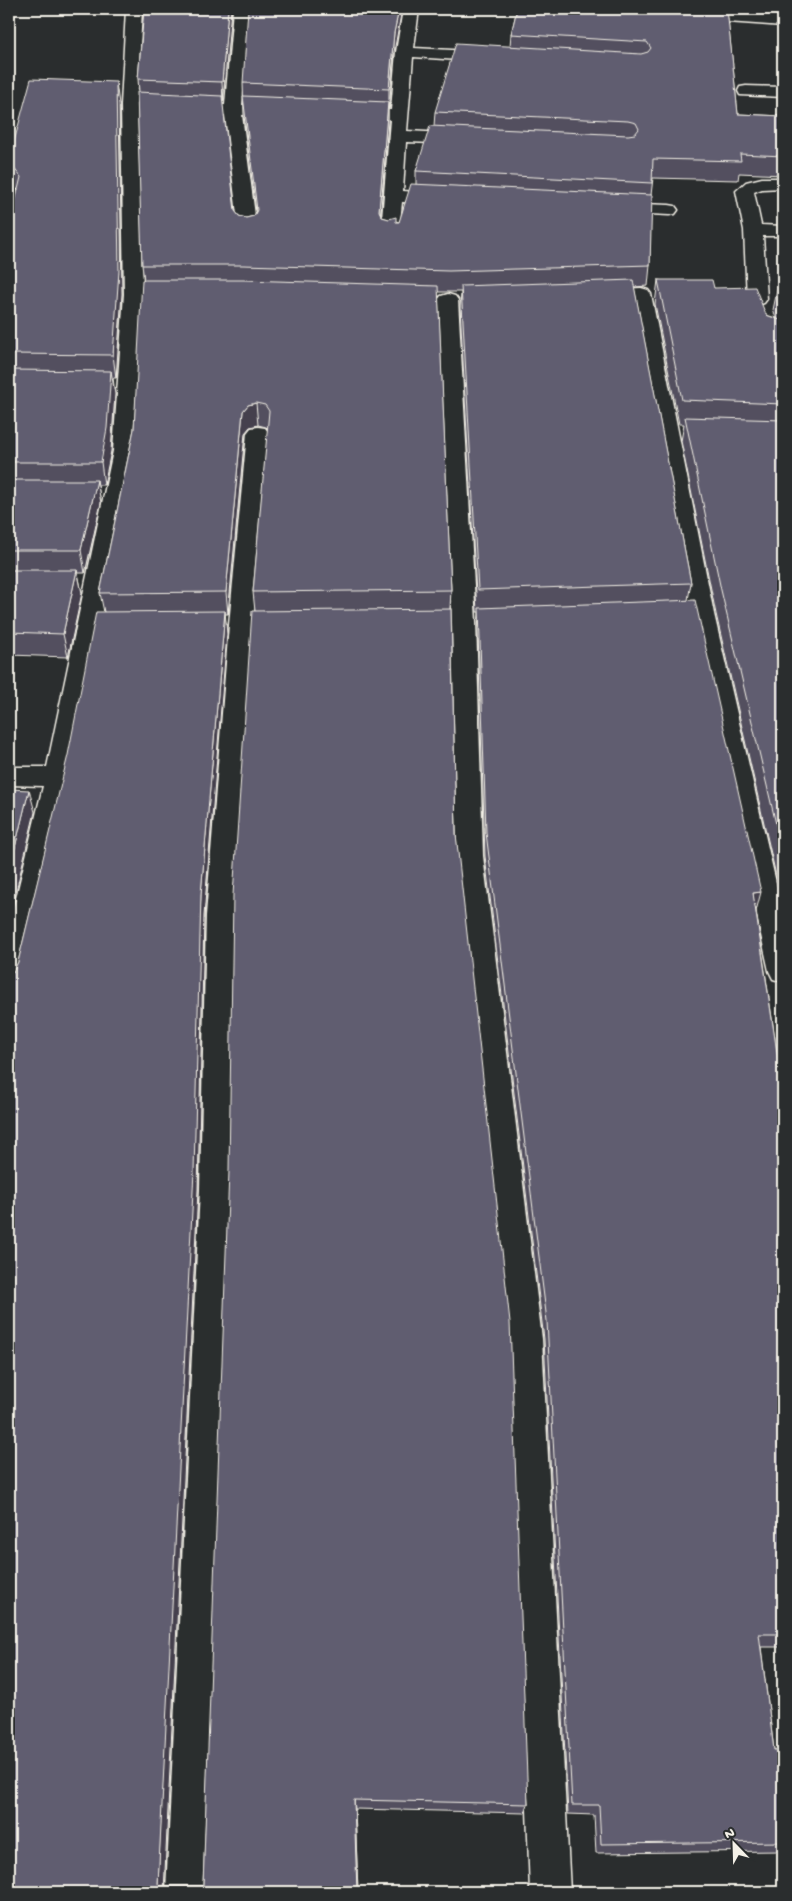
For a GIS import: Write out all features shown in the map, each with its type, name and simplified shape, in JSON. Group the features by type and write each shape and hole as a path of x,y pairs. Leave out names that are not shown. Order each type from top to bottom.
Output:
{"street":[{"path":"9,983 58,777 98,625 87,583 105,494 124,451 118,386 134,294 137,106 134,9"},
{"path":"241,9 233,110 248,231"},
{"path":"390,232 399,136 404,52 411,9"},
{"path":"675,15 765,14 783,21"},
{"path":"404,52 502,58"},
{"path":"746,91 783,92"},
{"path":"173,108 302,112"},
{"path":"331,113 400,115"},
{"path":"399,136 478,140"},
{"path":"764,317 749,297 753,230 745,191 747,187 752,185 783,183"},
{"path":"9,193 14,199 9,223"},
{"path":"394,196 462,200"},
{"path":"600,207 669,210"},
{"path":"753,230 783,231"},
{"path":"134,294 199,294"},
{"path":"574,296 650,294 677,432 692,614 783,971"},
{"path":"448,300 464,622 470,856 526,1339 550,1892"},
{"path":"186,1892 215,1190 220,916 241,625 258,434"},
{"path":"9,776 58,777"}],"building":[{"path":"144,9 228,9 222,82 138,79"},
{"path":"248,9 399,9 394,33 389,89 243,83"},
{"path":"517,9 727,9 738,114 783,116 783,156 740,154 741,161 653,159 652,183 416,171 430,126 628,135 635,134 639,129 636,123 628,121 435,112 456,43 641,54 648,52 651,48 647,42 511,34"},
{"path":"31,79 116,82 119,271 113,355 9,354 9,207 15,202 21,177 9,165 9,160"},
{"path":"137,92 222,96 235,211 239,216 246,218 254,216 257,210 243,96 388,102 379,211 382,217 389,219 396,217 396,222 399,222 411,184 652,195 650,265 449,271 243,265 142,265"},
{"path":"142,280 243,280 438,286 451,590 253,592 269,411 265,405 256,403 248,405 243,411 226,592 100,593 134,429"},
{"path":"633,280 691,583 478,590 461,286"},
{"path":"658,280 712,280 714,288 755,287 766,315 783,321 783,404 682,400"},
{"path":"778,286 783,286 783,299"},
{"path":"9,370 111,371 107,428 101,462 9,462"},
{"path":"685,417 783,420 783,854 721,590"},
{"path":"9,480 97,480 81,550 9,550"},
{"path":"9,570 77,570 63,634 9,632"},
{"path":"695,600 761,892 753,893 783,1092 783,1634 759,1634 774,1750 783,1750 783,1842 601,1844 599,1805 572,1805 547,1321 486,833 479,608"},
{"path":"451,609 456,834 510,1322 528,1804 354,1800 357,1892 9,1892 9,973 13,972 18,962 68,755 96,612 225,611 201,894 194,1171 158,1884 160,1886 201,1886 203,1885 229,1171 233,895 252,611"},
{"path":"9,789 29,790 9,872"}]}
